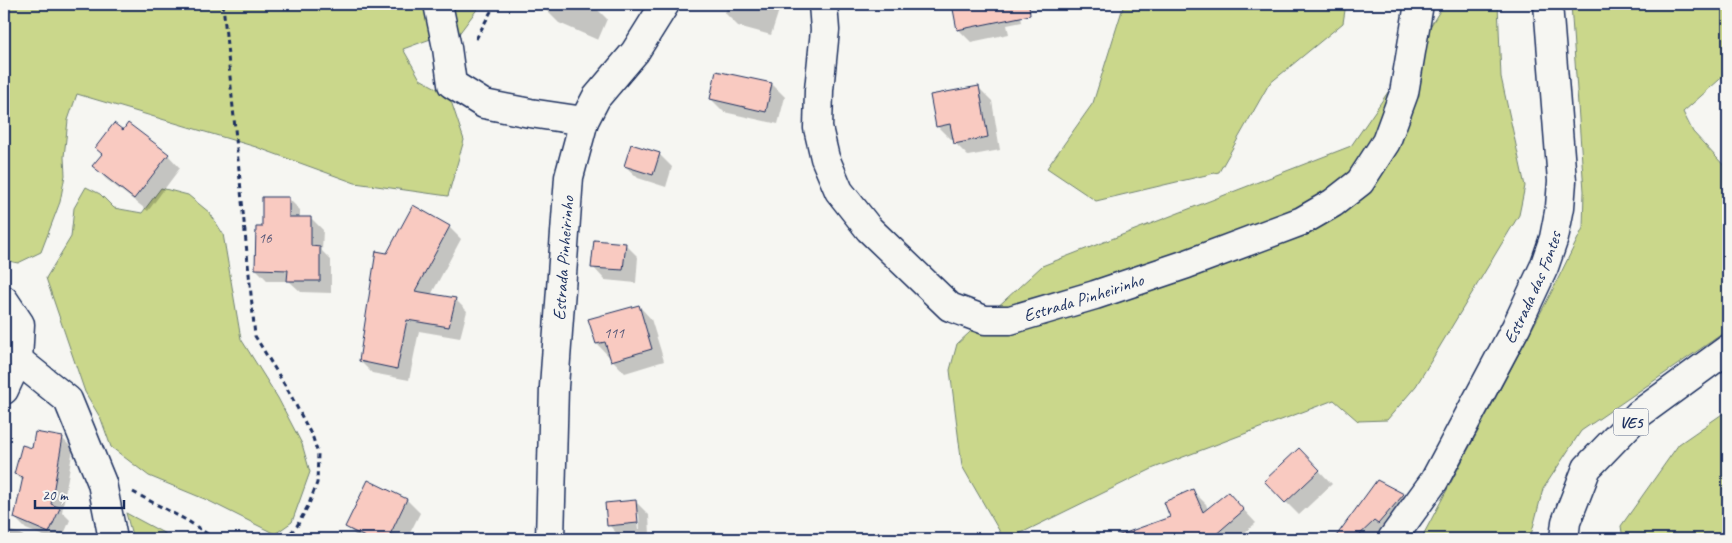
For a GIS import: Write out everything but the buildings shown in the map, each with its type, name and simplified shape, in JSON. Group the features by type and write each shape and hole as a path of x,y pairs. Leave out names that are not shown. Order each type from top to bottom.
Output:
{"street":[{"path":"438,4 448,48 452,84 484,104 584,121"},
{"name":"Estrada Pinheirinho","path":"550,539 554,387 569,177 584,121 596,98 636,52 665,4"},
{"name":"Estrada Pinheirinho","path":"824,4 825,30 819,90 818,128 825,158 839,191 869,229 950,306 985,320 1010,320 1095,295 1187,264 1302,220 1332,203 1360,182 1386,142 1404,93 1419,4"},
{"name":"Estrada das Fontes","path":"1392,539 1434,481 1516,327 1544,267 1554,238 1560,207 1562,181 1548,4"},
{"path":"4,300 20,324 18,360 4,390"},
{"name":"VE5","path":"1568,534 1587,468 1639,414 1728,349"},
{"path":"18,360 68,400 102,483 113,539"}],"path":[{"path":"223,4 254,336 289,392 313,438 318,454 317,482 309,504 297,526 285,539"},
{"path":"102,483 131,490 188,521 215,539"}],"green space":[{"path":"4,4 481,4 458,35 436,37 403,49 420,79 449,95 464,140 448,196 355,183 256,147 77,94 68,120 64,157 65,175 60,202 41,252 18,263 4,260"},
{"path":"1124,4 1346,4 1343,23 1269,84 1219,172 1096,201 1047,168 1093,103"},
{"path":"1444,4 1498,4 1501,77 1525,186 1519,215 1416,386 1387,420 1358,421 1334,400 1154,468 1009,539 1004,539 962,466 950,370 957,344 1042,266 1351,146 1408,63"},
{"path":"1571,4 1728,4 1728,72 1683,112 1693,132 1728,170 1728,210 1726,215 1728,214 1728,330 1581,431 1543,489 1530,539 1421,539 1552,291 1583,228 1584,191"},
{"path":"86,187 100,194 114,208 142,213 161,188 188,195 210,213 223,234 241,339 278,398 302,444 310,472 292,522 275,534 207,500 149,476 111,447 101,419 85,392 46,278 71,237 74,208"},
{"path":"1728,410 1728,539 1623,539 1621,526 1679,444"},
{"path":"126,513 173,538 175,539 133,539"}]}
